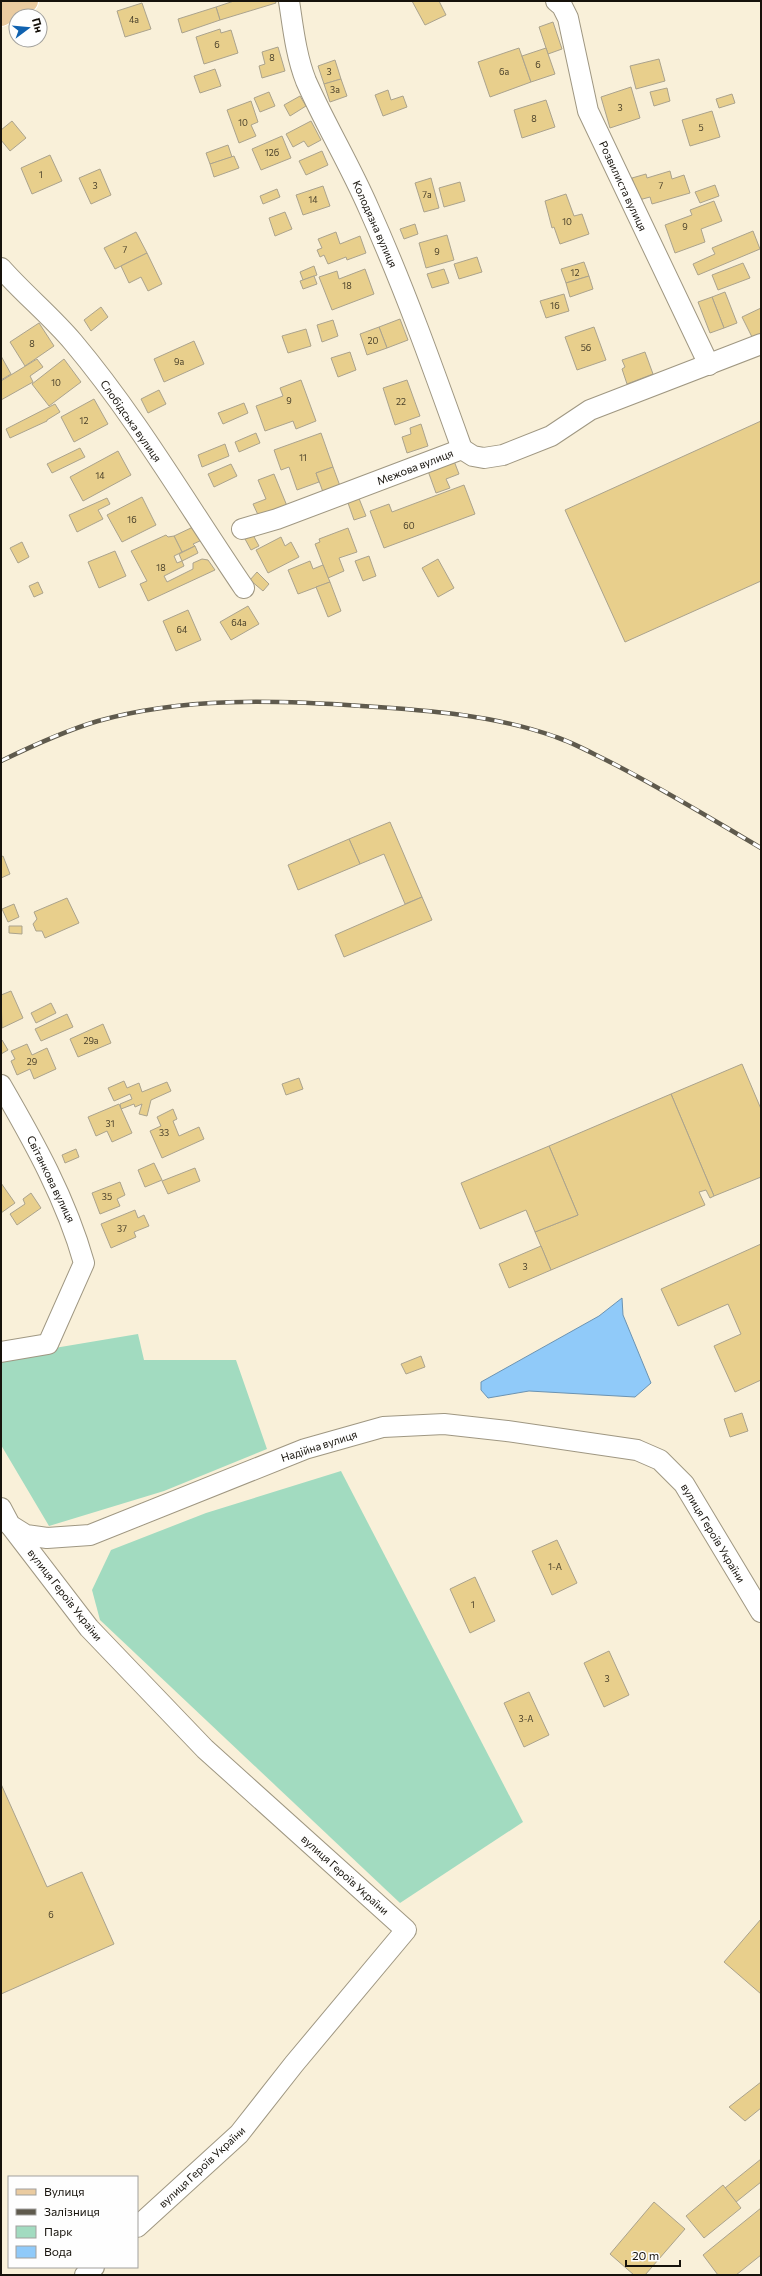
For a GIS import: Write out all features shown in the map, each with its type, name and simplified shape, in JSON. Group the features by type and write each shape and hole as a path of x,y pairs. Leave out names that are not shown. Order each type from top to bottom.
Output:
{"main road":[{"path":"1,15 28,1"}],"street":[{"name":"Колодязна вулиця","path":"289,1 293,26 306,80 383,240 423,341 462,449"},
{"name":"Розвилиста вулиця","path":"556,1 562,6 568,18 588,110 709,365"},
{"name":"Слобідська вулиця","path":"1,268 73,342 104,383 206,529 244,588"},
{"name":"Межова вулиця","path":"242,529 278,519 462,449 473,456 478,457 502,455 551,436 590,410 761,344"},
{"name":"Світанкова вулиця","path":"1,1085 62,1197 74,1228 84,1262 48,1344 1,1352"},
{"name":"Надійна вулиця","path":"6,1516 26,1535 47,1538 90,1535 304,1449 383,1427 444,1424 507,1431 637,1450 660,1460"},
{"name":"вулиця Героїв України","path":"660,1460 684,1484 761,1612"},
{"name":"вулиця Героїв України","path":"6,1516 89,1628 204,1749 406,1930 294,2064 239,2134 138,2227"},
{"path":"85,2275 93,2268"}],"green space":[{"path":"138,1334 144,1360 236,1360 267,1449 164,1491 49,1526 1,1445 1,1357"},
{"path":"341,1471 523,1822 400,1903 100,1620 92,1590 111,1550 206,1513"}],"water":[{"path":"622,1298 623,1315 651,1383 635,1397 529,1391 488,1398 481,1390 481,1382 599,1316"}],"building":[{"path":"234,1 275,1 276,3 220,20 216,7"},
{"path":"412,1 439,1 446,15 425,25"},
{"path":"142,3 151,29 125,37 117,11"},
{"path":"216,7 220,20 182,33 178,19"},
{"path":"553,22 562,49 548,54 539,27"},
{"path":"220,29 221,33 231,30 238,53 204,64 196,37"},
{"path":"278,47 285,71 262,78 259,66 265,64 262,52"},
{"path":"519,48 531,82 490,97 478,62"},
{"path":"546,48 555,74 531,82 522,56"},
{"path":"659,59 665,81 636,89 630,66"},
{"path":"335,60 341,79 324,84 318,66"},
{"path":"215,69 221,86 200,93 194,76"},
{"path":"341,79 347,96 330,102 324,84"},
{"path":"631,87 640,118 610,128 601,97"},
{"path":"667,88 670,101 654,106 650,92"},
{"path":"388,90 391,100 403,96 407,107 383,116 375,95"},
{"path":"269,92 275,106 260,112 254,98"},
{"path":"732,94 735,103 719,108 716,99"},
{"path":"300,96 306,106 290,116 284,105"},
{"path":"546,100 555,127 522,138 514,110"},
{"path":"251,101 258,122 251,125 256,136 239,143 227,110"},
{"path":"712,111 720,137 690,146 682,120"},
{"path":"12,121 26,138 10,151 1,140 1,130"},
{"path":"311,121 321,140 308,147 304,141 293,147 286,134"},
{"path":"282,136 291,158 261,170 252,149"},
{"path":"228,145 232,157 210,164 206,153"},
{"path":"322,151 328,165 306,175 299,161"},
{"path":"50,155 62,181 32,194 21,168"},
{"path":"234,156 239,168 214,177 210,164"},
{"path":"100,169 111,195 91,204 79,178"},
{"path":"670,171 672,179 684,175 690,193 652,204 650,197 639,200 632,178 646,174 647,178"},
{"path":"431,178 439,208 424,212 415,183"},
{"path":"460,182 465,201 444,207 439,188"},
{"path":"715,185 719,196 700,203 695,192"},
{"path":"323,186 330,206 303,215 296,195"},
{"path":"277,189 280,197 263,204 260,196"},
{"path":"566,194 574,216 582,214 589,234 560,244 554,227 552,228 545,201"},
{"path":"714,201 722,221 701,229 705,242 675,253 665,225 692,215 690,210"},
{"path":"285,212 292,229 275,236 269,218"},
{"path":"415,224 418,234 404,239 400,229"},
{"path":"753,231 760,249 698,275 693,264 715,254 712,248"},
{"path":"136,232 147,253 115,269 104,248"},
{"path":"336,232 340,244 360,236 366,253 347,260 346,257 328,264 324,255 320,257 317,250 322,248 318,239"},
{"path":"447,235 454,260 426,268 419,243"},
{"path":"147,253 162,284 148,291 141,277 129,283 121,266"},
{"path":"477,257 482,272 459,279 454,264"},
{"path":"584,262 589,276 566,283 561,269"},
{"path":"743,263 750,278 718,290 712,275"},
{"path":"314,266 317,275 303,280 300,272"},
{"path":"365,269 374,294 332,310 319,277 337,271 339,279"},
{"path":"444,269 449,283 432,288 427,274"},
{"path":"314,276 317,284 303,289 300,281"},
{"path":"589,276 593,289 570,297 566,283"},
{"path":"725,292 737,323 724,328 712,297"},
{"path":"564,294 569,311 546,318 540,301"},
{"path":"712,297 724,328 710,333 698,302"},
{"path":"101,307 108,317 91,331 84,320"},
{"path":"761,308 761,335 753,339 742,317"},
{"path":"400,319 408,340 387,348 379,327"},
{"path":"333,320 338,336 322,342 317,325"},
{"path":"39,323 54,346 25,366 10,342"},
{"path":"379,327 387,348 367,355 360,334"},
{"path":"594,327 606,360 577,370 565,337"},
{"path":"306,329 311,346 288,353 282,336"},
{"path":"194,341 204,364 164,382 154,359"},
{"path":"350,352 356,370 338,377 331,358"},
{"path":"645,352 653,374 627,384 622,369 625,367 622,360"},
{"path":"1,356 11,374 1,380"},
{"path":"37,359 43,367 30,376 33,382 1,400 1,381"},
{"path":"64,359 81,382 49,406 32,384"},
{"path":"301,380 316,421 296,429 293,421 265,431 256,406 283,396 280,388"},
{"path":"407,380 420,416 395,425 383,388"},
{"path":"159,390 166,404 148,413 141,399"},
{"path":"94,399 108,424 74,442 61,417"},
{"path":"244,403 248,413 223,424 218,413"},
{"path":"55,404 60,412 47,421 10,438 6,429"},
{"path":"761,421 761,581 625,642 565,510"},
{"path":"421,424 428,446 407,453 402,437 411,434 410,428"},
{"path":"256,433 260,443 239,452 235,442"},
{"path":"321,433 333,467 316,473 319,482 297,490 289,467 281,470 274,450"},
{"path":"225,444 229,456 202,467 198,455"},
{"path":"80,448 85,457 52,473 47,464"},
{"path":"118,451 131,475 83,501 70,477"},
{"path":"454,461 459,474 446,479 450,488 436,493 428,471"},
{"path":"231,464 237,476 214,487 208,474"},
{"path":"333,467 340,486 323,492 316,473"},
{"path":"274,474 287,506 259,517 253,504 266,499 258,480"},
{"path":"464,485 475,514 384,548 370,511 389,504 392,512"},
{"path":"358,496 366,516 354,520 347,500"},
{"path":"142,497 156,525 122,542 107,515"},
{"path":"107,498 110,504 98,510 103,519 77,532 69,515"},
{"path":"193,527 202,540 193,544 195,546 182,552 174,536"},
{"path":"348,528 357,552 339,558 344,571 328,578 315,544 320,542 319,539"},
{"path":"166,535 168,537 174,536 182,552 174,556 177,563 182,561 184,566 164,576 167,582 193,569 193,563 202,559 208,560 215,570 148,601 140,584 147,581 131,551"},
{"path":"253,535 259,546 251,550 245,539"},
{"path":"281,537 285,546 291,542 299,557 268,573 256,550"},
{"path":"22,542 29,557 18,563 10,548"},
{"path":"195,546 198,553 182,561 179,554"},
{"path":"115,551 126,576 99,588 88,562"},
{"path":"369,556 376,576 363,581 355,561"},
{"path":"438,559 454,588 438,597 422,568"},
{"path":"310,561 313,569 323,565 330,582 298,594 288,570"},
{"path":"257,572 269,584 263,591 250,580"},
{"path":"38,582 43,593 34,597 29,586"},
{"path":"330,582 341,611 328,617 316,587"},
{"path":"248,606 259,624 231,640 220,622"},
{"path":"188,610 201,640 176,651 163,621"},
{"path":"390,822 422,897 405,904 384,854 360,864 349,839"},
{"path":"349,839 360,864 298,890 288,865"},
{"path":"3,856 10,874 1,878 1,857"},
{"path":"422,897 432,920 344,957 335,935"},
{"path":"67,898 79,923 45,938 42,931 36,931 33,924 37,919 34,912"},
{"path":"14,904 19,917 8,922 2,909"},
{"path":"9,926 22,926 22,934 9,933"},
{"path":"11,991 23,1018 2,1028 1,995"},
{"path":"51,1003 56,1013 36,1023 31,1013"},
{"path":"67,1014 73,1027 41,1041 35,1029"},
{"path":"103,1024 111,1043 78,1057 70,1039"},
{"path":"2,1040 8,1050 1,1054 1,1041"},
{"path":"27,1044 32,1055 47,1048 56,1069 34,1079 30,1069 17,1075 11,1061 15,1059 11,1051"},
{"path":"742,1064 761,1109 761,1177 714,1196 671,1094"},
{"path":"299,1078 303,1089 286,1095 282,1084"},
{"path":"124,1081 127,1088 139,1083 142,1092 167,1082 171,1091 151,1100 147,1116 139,1114 142,1104 135,1107 134,1104 121,1109 120,1104 132,1099 130,1094 114,1101 108,1088"},
{"path":"671,1094 714,1196 710,1198 706,1190 699,1192 705,1205 551,1270 535,1232 578,1215 549,1146"},
{"path":"119,1104 132,1133 112,1142 107,1131 96,1136 88,1117"},
{"path":"173,1109 177,1119 173,1121 179,1136 199,1127 204,1139 162,1158 150,1131 161,1126 157,1117"},
{"path":"549,1146 578,1215 535,1232 526,1210 480,1229 461,1183"},
{"path":"76,1149 79,1157 65,1163 62,1155"},
{"path":"154,1163 162,1180 145,1187 138,1170"},
{"path":"195,1168 200,1181 168,1194 162,1181"},
{"path":"120,1182 125,1195 117,1199 120,1206 100,1214 92,1193"},
{"path":"1,1183 15,1203 1,1213"},
{"path":"31,1193 41,1208 17,1225 10,1214 25,1204 23,1199"},
{"path":"135,1210 138,1218 144,1215 149,1226 134,1232 136,1237 111,1248 101,1224"},
{"path":"761,1244 761,1380 735,1392 714,1346 741,1334 728,1304 678,1326 661,1289"},
{"path":"541,1246 551,1270 509,1288 499,1264"},
{"path":"421,1356 425,1367 406,1374 401,1364"},
{"path":"742,1413 748,1431 730,1437 724,1419"},
{"path":"557,1540 577,1583 552,1595 532,1551"},
{"path":"475,1577 495,1621 470,1633 450,1589"},
{"path":"609,1651 629,1695 604,1707 584,1663"},
{"path":"529,1692 549,1735 524,1747 504,1703"},
{"path":"1,1784 47,1887 82,1872 114,1944 1,1994"},
{"path":"761,1919 761,1994 724,1962"},
{"path":"761,2082 761,2108 745,2121 729,2107"},
{"path":"761,2159 761,2182 736,2202 725,2188"},
{"path":"723,2185 741,2208 704,2238 686,2216"},
{"path":"654,2202 685,2229 645,2275 634,2275 610,2254"},
{"path":"761,2208 761,2255 736,2275 718,2275 703,2255"}],"railway":[{"path":"1,761 48,739 98,721 130,713 196,704 229,702 296,702 435,712 509,723 567,741 641,778 761,848"}]}
